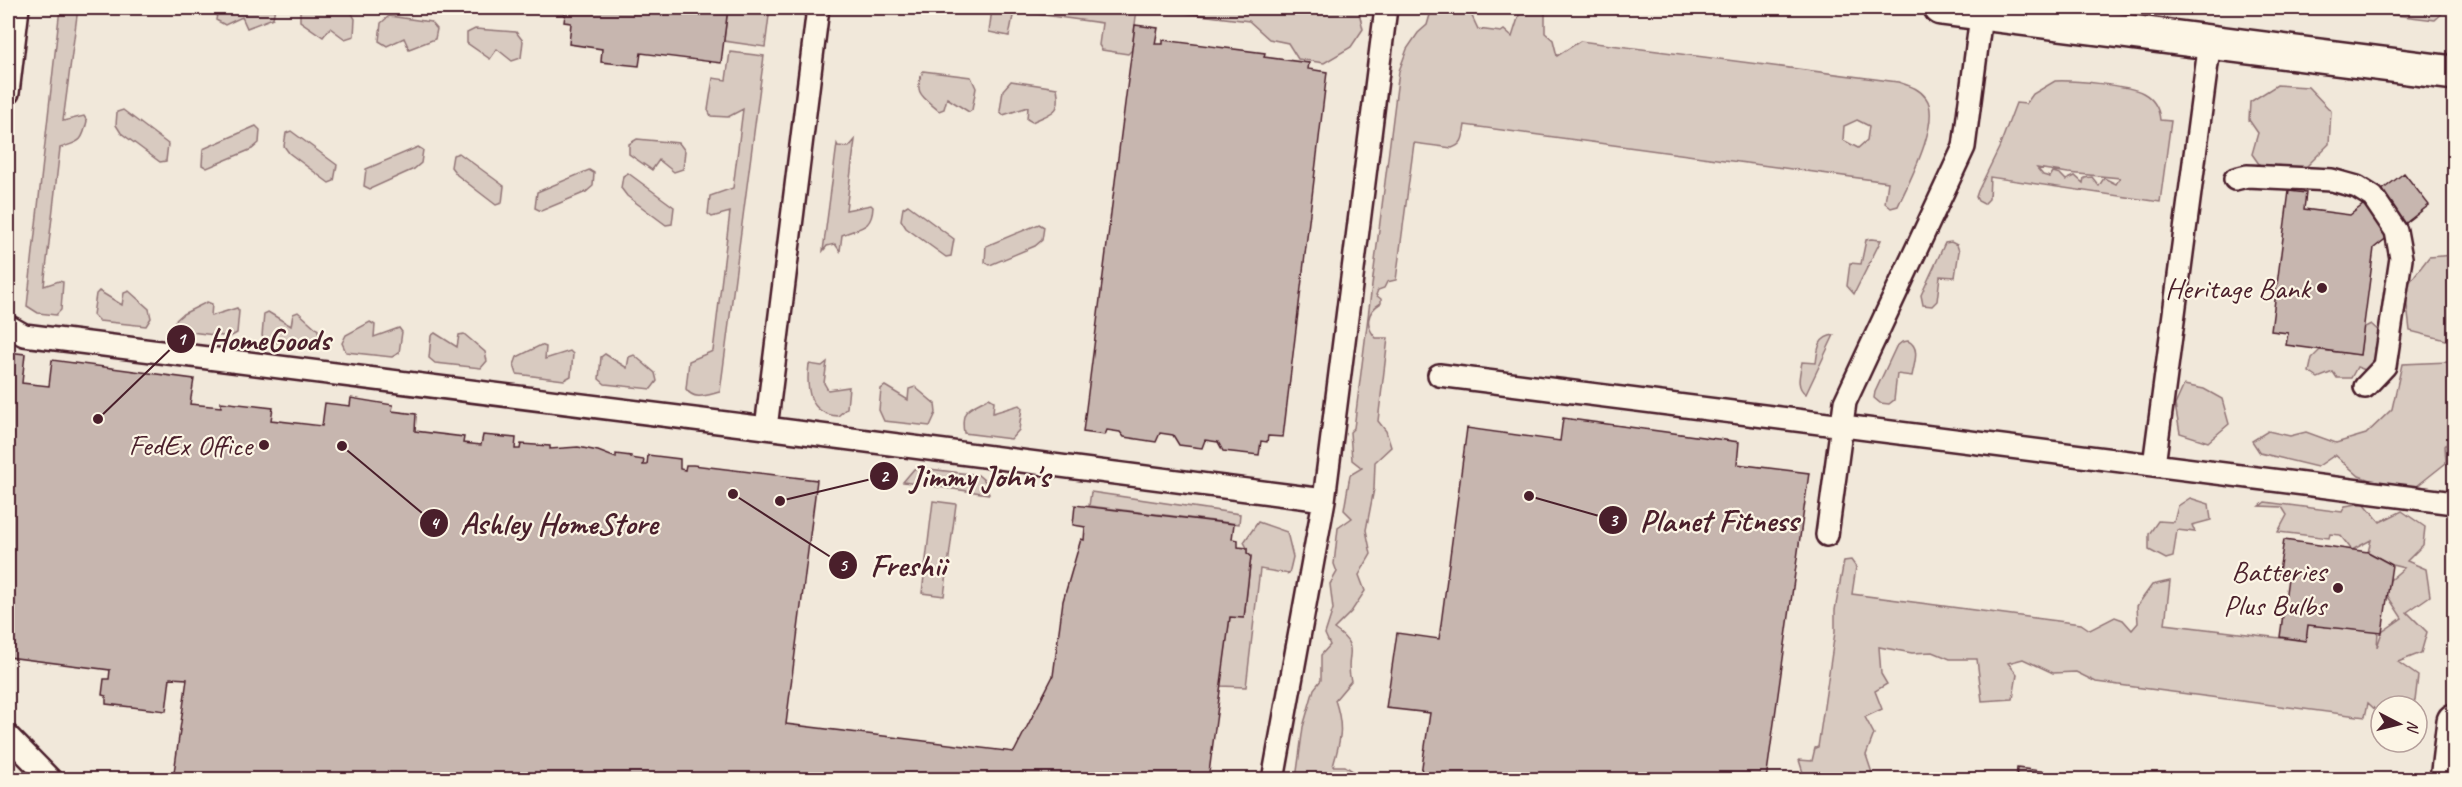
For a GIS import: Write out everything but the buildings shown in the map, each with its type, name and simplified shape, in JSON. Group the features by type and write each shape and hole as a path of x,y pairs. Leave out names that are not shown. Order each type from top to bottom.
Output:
{"main road":[{"path":"1941,8 1981,10 2454,73"},
{"path":"2447,780 2454,721"}],"lane":[{"path":"8,93 18,8"},
{"path":"766,428 818,8"},
{"path":"1273,780 1324,500 1386,8"},
{"path":"1827,535 1845,402 1964,147 1981,10"},
{"path":"2154,465 2210,41"},
{"path":"2235,179 2247,176 2332,180 2357,187 2373,196 2396,231 2401,258 2385,366 2366,387"},
{"path":"8,326 24,335 1324,500"},
{"path":"1439,375 2454,503"},
{"path":"8,736 51,780"}],"shaded area":[{"path":"60,8 78,8 63,121 84,116 87,121 79,140 60,148 44,286 59,281 63,282 61,310 56,315 38,313 27,306"},
{"path":"218,8 275,8 273,18 247,28 242,17 225,25 216,20"},
{"path":"306,8 350,10 355,19 354,36 345,39 330,28 323,37 300,21 300,11"},
{"path":"728,8 770,8 765,47 724,41"},
{"path":"986,8 1137,8 1132,50 1128,54 1102,50 1099,45 1102,23 1014,11 1009,36 989,32 992,9"},
{"path":"1169,8 1358,8 1363,29 1351,47 1324,63 1298,59 1288,43 1269,39 1249,21 1168,11"},
{"path":"1432,8 1470,12 1478,29 1501,32 1504,30 1512,37 1520,12 1545,9 1545,33 1553,40 1557,56 1580,41 1898,82 1914,88 1926,98 1930,108 1930,121 1922,152 1909,183 1898,206 1891,208 1885,203 1888,182 1465,125 1461,142 1452,148 1414,143 1396,280 1387,282 1384,288 1378,290 1376,295 1381,299 1381,303 1372,311 1369,319 1370,329 1376,338 1388,338 1378,421 1386,431 1391,447 1375,462 1374,489 1366,530 1371,554 1359,575 1365,591 1351,612 1334,629 1343,636 1350,647 1351,681 1335,700 1340,718 1340,733 1333,766 1345,766 1365,779 1296,779 1303,727 1314,689 1321,680 1321,655 1330,645 1325,634 1333,609 1330,584 1337,572 1334,564 1338,528 1352,518 1344,510 1350,475 1362,468 1352,460 1350,432 1354,428 1399,71 1407,49 1427,25","holes":["1857,120 1869,126 1867,140 1858,148 1843,140 1844,126"]},
{"path":"2337,8 2448,8 2435,20"},
{"path":"389,16 431,22 437,29 435,39 409,49 404,38 387,46 379,41 381,23"},
{"path":"475,29 516,32 523,41 521,58 512,61 497,49 490,59 467,43 467,33"},
{"path":"730,52 764,56 720,392 697,396 686,389 689,361 713,351 730,212 712,217 708,214 710,196 733,188 743,109 728,117 711,116 708,110 713,78 726,80"},
{"path":"923,71 971,77 976,88 972,110 969,112 947,98 944,109 939,111 924,98 919,90"},
{"path":"1011,81 1057,88 1057,108 1050,114 1032,122 1027,119 1028,107 1003,115 1000,111 1003,90"},
{"path":"2055,81 2063,81 2126,88 2136,90 2150,98 2157,108 2160,120 2171,121 2160,202 1990,177 1989,199 1984,204 1978,201 1976,197 1978,191 1999,148 2016,103 2026,104 2033,94","holes":["2037,168 2120,178 2116,184 2104,178 2099,186 2092,177 2084,178 2083,183 2075,176 2066,180 2060,174 2053,172 2050,177 2043,175"]},
{"path":"2277,85 2308,87 2331,111 2329,144 2298,175 2266,174 2252,154 2258,133 2249,120 2250,102"},
{"path":"123,110 168,144 166,161 160,162 121,133 116,125 117,112"},
{"path":"256,126 260,130 259,143 252,149 207,168 202,165 203,149"},
{"path":"291,131 337,165 334,181 329,183 289,153 284,146 286,133"},
{"path":"637,139 679,143 685,151 683,169 674,172 659,160 652,170 629,154 629,144"},
{"path":"855,140 846,210 871,205 872,214 864,226 842,235 840,251 835,244 827,246 823,251 837,144 849,147"},
{"path":"418,147 423,150 421,163 414,169 370,189 364,186 366,169"},
{"path":"459,153 504,186 502,203 496,205 457,175 451,167 453,155"},
{"path":"589,170 594,173 593,186 586,192 541,211 535,208 537,192"},
{"path":"628,173 674,207 672,224 666,225 627,196 621,188 623,176"},
{"path":"908,205 954,239 951,256 946,257 906,228 901,220 903,208"},
{"path":"1039,224 1044,227 1042,240 1035,246 990,265 985,262 986,246"},
{"path":"1866,240 1881,240 1854,294 1847,286 1850,263 1861,264"},
{"path":"1951,242 1957,245 1959,251 1955,277 1940,276 1937,301 1932,306 1923,305 1921,295 1945,243"},
{"path":"2454,255 2454,342 2410,331 2405,288 2429,257"},
{"path":"99,291 122,305 124,293 129,291 149,309 151,318 146,326 99,321 93,315 96,294"},
{"path":"207,302 212,304 211,316 237,308 239,311 237,333 230,337 183,331 175,321 183,314"},
{"path":"268,312 291,326 293,314 298,312 318,330 320,339 315,347 267,341 262,336 264,314"},
{"path":"370,322 375,325 374,337 399,328 402,332 399,353 392,357 346,352 342,343 346,335"},
{"path":"2371,324 2382,334 2375,348 2377,358 2371,372 2357,367 2351,378 2337,378 2333,372 2318,378 2309,372 2312,358 2320,350 2360,355 2363,328"},
{"path":"435,333 457,347 459,335 464,334 485,352 487,361 481,368 435,363 429,358 431,336"},
{"path":"1834,335 1806,394 1799,384 1802,362 1816,363 1822,341"},
{"path":"1908,341 1916,352 1912,376 1897,374 1894,400 1889,404 1880,403 1874,398 1875,392 1896,347"},
{"path":"541,345 546,347 545,359 570,351 573,354 571,376 564,380 517,374 514,365 517,357"},
{"path":"605,354 627,368 629,357 634,355 655,373 657,381 651,389 605,384 599,379 601,357"},
{"path":"827,362 824,383 828,390 849,387 847,408 838,416 820,410 811,398 809,390 809,364 822,366"},
{"path":"2449,362 2454,367 2454,435 2445,446 2446,463 2407,494 2359,476 2335,455 2317,467 2260,453 2252,441 2268,431 2290,436 2306,432 2336,443 2366,434 2392,409 2402,364"},
{"path":"2184,385 2204,389 2222,399 2229,424 2208,442 2180,433 2175,405"},
{"path":"885,386 908,400 909,389 915,387 935,404 936,413 930,426 884,421 879,410 881,389"},
{"path":"989,398 994,401 993,413 1019,405 1022,408 1019,430 1011,439 964,433 963,419 967,410"},
{"path":"914,469 978,475 985,481 989,494 903,482"},
{"path":"1091,492 1240,514 1239,524 1089,506"},
{"path":"2190,498 2209,504 2211,520 2192,525 2195,532 2177,530 2173,557 2166,559 2149,550 2149,534 2158,521 2174,522 2178,506"},
{"path":"933,501 956,504 944,596 922,593"},
{"path":"2265,502 2342,512 2345,506 2364,503 2380,522 2402,511 2425,527 2423,545 2407,561 2426,569 2430,596 2407,612 2427,632 2421,653 2398,662 2418,676 2416,694 2369,694 2365,717 2096,682 2076,672 2053,673 2023,659 2008,663 2017,674 2013,699 1982,701 1977,659 1950,659 1933,652 1912,653 1879,647 1881,674 1887,684 1875,691 1882,709 1865,717 1874,734 1866,755 1874,779 1805,779 1799,760 1812,761 1815,748 1818,747 1835,632 1835,610 1844,561 1851,560 1856,567 1852,594 2081,624 2090,630 2115,617 2123,620 2132,630 2138,623 2137,606 2152,585 2170,581 2165,624 2305,641 2308,625 2378,632 2377,647 2382,632 2402,618 2387,595 2390,580 2404,568 2392,565 2368,552 2371,540 2352,550 2340,535 2330,534 2329,538 2278,532 2287,515 2282,507 2260,506"},
{"path":"1258,522 1287,532 1293,557 1289,574 1260,569 1246,687 1220,686 1230,617 1244,618 1251,556 1247,553 1244,542"}],"place":[{"name":"Heritage Bank","path":"2322,288"},
{"name":"HomeGoods","path":"98,419"},
{"name":"FedEx Office","path":"264,445"},
{"name":"Ashley HomeStore","path":"342,446"},
{"name":"Freshii","path":"733,494"},
{"name":"Planet Fitness","path":"1529,496"},
{"name":"Jimmy John's","path":"780,501"},
{"name":"Batteries Plus Bulbs","path":"2338,588"}]}
